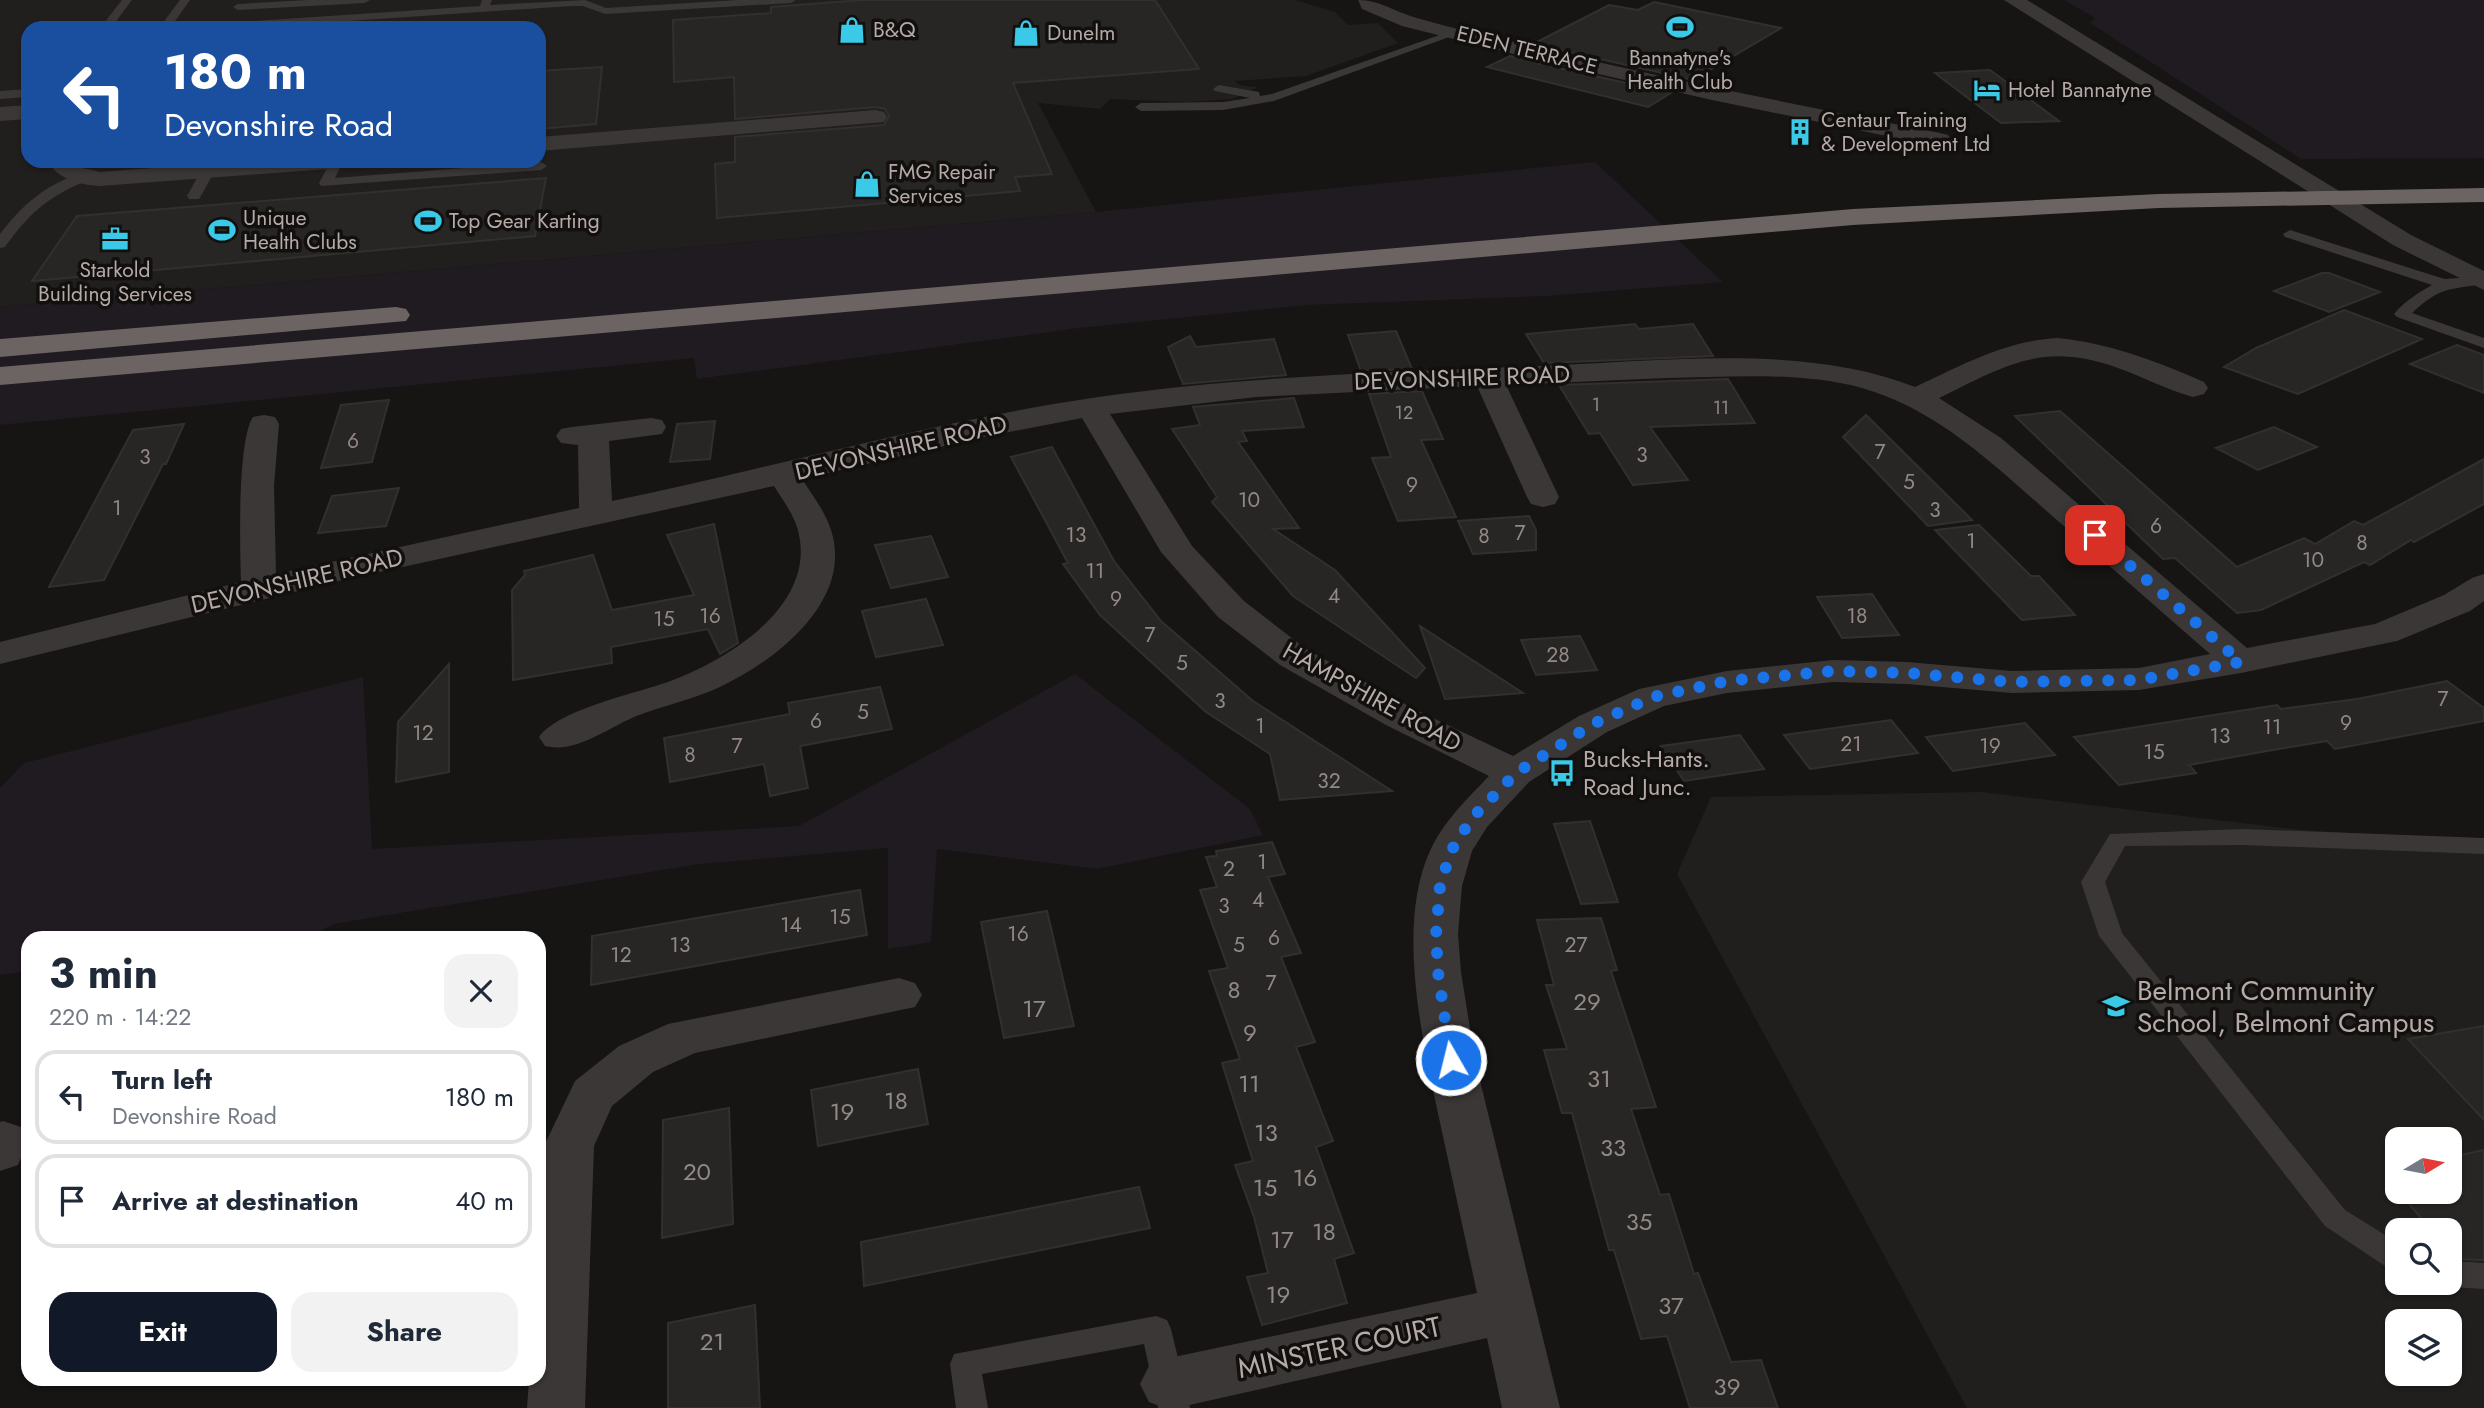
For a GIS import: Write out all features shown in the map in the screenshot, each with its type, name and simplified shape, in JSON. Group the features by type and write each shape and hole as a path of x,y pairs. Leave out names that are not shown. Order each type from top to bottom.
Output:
{"highway":[{"path":"862,277 1985,188 2288,177 2484,176"},
{"path":"0,376 1853,217 2159,201 2484,195"},
{"path":"0,348 417,314"}],"street":[{"name":"EDEN TERRACE","path":"1368,0 1369,5 1376,10 1455,33 1741,100 1940,140"},
{"path":"2014,0 2402,240 2482,281"},
{"path":"0,114 21,112"},
{"path":"546,154 876,117"},
{"path":"67,168 82,177 113,179 255,168"},
{"path":"1917,397 2013,353 2043,348 2091,351 2125,359 2193,388"},
{"name":"DEVONSHIRE ROAD","path":"0,653 259,589 783,475 952,433 1091,407 1191,394 1303,384 1487,376 1794,369 1850,376 1917,397 1950,415 1990,445 2241,662"},
{"path":"1487,376 1543,497"},
{"name":"HAMPSHIRE ROAD","path":"1091,407 1178,552 1231,609 1293,657 1400,717 1516,773"},
{"path":"259,589 256,539 258,467 264,424"},
{"path":"596,514 583,435 651,427"},
{"path":"559,722 617,710 684,688 745,658 781,631 804,602 818,566 816,534 805,510 783,475"},
{"path":"1531,1408 1451,1060 1438,972 1436,934 1440,886 1451,851 1472,818 1516,773 1593,724 1653,697 1727,681 1833,671 1907,673 2012,682 2139,680 2384,633 2457,603 2484,585"},
{"path":"556,1408 569,1146 592,1094 636,1059 685,1037 899,995"},
{"name":"MINSTER COURT","path":"1171,1396 1508,1310"}],"lane":[{"path":"110,21 127,0"},
{"path":"169,21 185,0"},
{"path":"228,21 240,4 365,0"},
{"path":"435,12 439,0"},
{"path":"300,21 435,12 486,4 584,3 594,4 605,11 653,5 791,0"},
{"path":"1141,107 1223,106 1274,97 1455,33"},
{"path":"1219,89 1274,97"},
{"path":"0,95 21,94"},
{"path":"335,168 326,183 441,168"},
{"path":"194,196 207,172"},
{"path":"0,244 6,228 41,195 82,177"},
{"path":"2290,234 2445,283 2482,281"},
{"path":"2445,283 2418,299 2402,314 2484,343"},
{"path":"2385,1251 2335,1218 2111,936 2093,882 2118,839 2244,837 2484,846"},
{"path":"2462,1275 2484,1276"},
{"path":"972,1408 965,1364 1156,1329 1171,1396"}],"shaded area":[{"path":"0,0 1295,0 1335,12 1348,25 1378,23 1398,43 1306,76 1235,81 1239,85 1258,87 1233,99 1186,102 1110,99 1100,109 1038,103 1096,212 0,307"},
{"path":"2064,0 2484,0 2484,158 2301,159 2090,23 2095,18"},
{"path":"1595,162 1723,282 1547,296 1307,305 1079,328 697,379 694,358 0,425 0,307 1096,212"},
{"path":"1075,674 1250,809 1263,835 1097,869 937,849 931,942 888,949 888,848 699,864 333,924 320,931 21,931 21,972 0,975 0,788 24,763 363,677 372,849 799,826"},
{"name":"Belmont Community School, Belmont Campus","path":"1981,792 2301,830 2484,841 2484,1408 1967,1408 1677,874 1711,797"}],"building":[{"path":"862,0 1155,0 1199,69 1013,83 1052,174 1015,177 1020,191 717,218 715,164 735,162 735,137 884,125 889,116 885,109 876,107 735,119 734,77 674,82 673,20 771,13 771,7"},
{"path":"1654,2 1781,28 1693,80 1533,44 1609,5 1638,10"},
{"path":"1510,56 1671,93 1648,107 1487,67"},
{"path":"602,67 596,124 546,128 546,71"},
{"name":"Hotel Bannatyne","path":"1990,70 2059,121 2001,123 1935,73"},
{"path":"546,178 535,236 32,281 77,216"},
{"path":"2322,273 2329,273 2380,292 2329,312 2274,291"},
{"path":"2344,310 2422,339 2298,394 2224,367 2256,348"},
{"path":"1635,324 1639,329 1693,324 1713,356 1544,363 1526,334"},
{"path":"1396,331 1412,369 1361,371 1348,335"},
{"path":"1190,336 1196,347 1274,339 1286,375 1183,384 1168,347"},
{"path":"2457,345 2484,355 2484,393 2410,364"},
{"path":"1728,379 1755,423 1650,427 1688,480 1633,485 1600,433 1589,434 1559,385"},
{"path":"1422,391 1443,439 1421,440 1456,517 1398,521 1372,458 1391,457 1369,394"},
{"path":"1294,398 1304,427 1242,431 1247,441 1238,442 1299,528 1273,529 1335,570 1425,668 1416,678 1293,596 1212,502 1217,497 1172,429 1200,425 1193,407"},
{"path":"389,400 372,462 321,468 341,405"},
{"path":"2060,411 2237,567 2304,538 2315,544 2354,521 2363,525 2484,459 2484,504 2414,542 2411,540 2370,565 2364,562 2261,610 2237,613 2175,558 2163,559 2015,416"},
{"path":"1866,415 1972,520 1928,526 1843,437"},
{"path":"715,421 710,459 670,462 677,424"},
{"path":"184,424 166,464 163,464 104,580 49,587 133,430"},
{"path":"2274,427 2317,447 2258,470 2216,448"},
{"path":"1052,447 1114,561 1161,621 1253,701 1392,791 1280,800 1270,754 1206,712 1100,615 1063,564 1068,563 1011,457"},
{"path":"399,488 386,526 318,533 332,496"},
{"path":"1529,516 1536,530 1536,550 1473,554 1458,521"},
{"path":"714,524 738,643 720,654 708,629 611,647 612,663 513,680 512,590 525,575 524,571 593,555 612,610 694,595 667,535"},
{"path":"1979,525 2031,576 2039,576 2075,615 2022,620 1935,530"},
{"path":"931,536 948,577 891,588 875,545"},
{"path":"1872,594 1899,635 1842,638 1817,597"},
{"path":"926,599 943,645 876,657 862,611"},
{"path":"1420,626 1523,693 1445,699"},
{"path":"1580,636 1597,670 1536,675 1521,640"},
{"path":"449,664 449,772 396,782 398,722"},
{"path":"2447,681 2484,708 2484,721 2335,749 2327,741 2267,751 2189,765 2196,773 2119,785 2074,737 2277,705 2281,709 2357,699"},
{"path":"880,687 892,729 800,746 808,788 770,796 764,764 670,782 664,738 790,714 788,703"},
{"path":"1891,720 1918,753 1810,769 1784,735"},
{"path":"2025,723 2055,755 1953,771 1926,737"},
{"path":"1740,735 1764,769 1684,781 1661,746"},
{"path":"1590,821 1618,902 1581,904 1554,824"},
{"path":"1272,842 1285,874 1268,877 1301,953 1281,957 1315,1042 1296,1047 1333,1141 1316,1147 1354,1253 1334,1259 1347,1303 1262,1325 1247,1277 1268,1273 1254,1217 1235,1165 1253,1161 1222,1063 1240,1059 1209,971 1228,968 1200,890 1217,887 1206,857 1217,856 1216,851"},
{"path":"860,890 867,935 591,985 592,936"},
{"path":"1047,911 1074,1026 1004,1038 981,922"},
{"path":"1601,918 1617,970 1611,971 1656,1107 1631,1109 1660,1195 1669,1194 1694,1274 1698,1273 1731,1362 1761,1360 1778,1408 1690,1408 1667,1336 1641,1339 1614,1250 1609,1250 1572,1113 1562,1113 1544,1050 1567,1049 1546,985 1554,985 1537,920"},
{"path":"2484,1026 2484,1120 2408,1039"},
{"path":"918,1069 928,1124 818,1146 811,1090"},
{"path":"729,1108 733,1224 662,1238 663,1120"},
{"path":"2484,1150 2484,1260 2462,1259 2462,1218 2421,1218 2409,1204 2462,1204 2462,1155"},
{"path":"1139,1187 1150,1228 864,1286 861,1242"},
{"path":"755,1305 760,1408 668,1408 668,1323"}],"place":[{"name":"Bannatyne's Health Club","path":"1680,27"},
{"name":"B&Q","path":"852,30"},
{"name":"Dunelm","path":"1026,33"},
{"name":"Hotel Bannatyne","path":"1987,90"},
{"name":"Centaur Training & Development Ltd","path":"1800,132"},
{"name":"FMG Repair Services","path":"867,184"},
{"name":"Top Gear Karting","path":"428,221"},
{"name":"Unique Health Clubs","path":"222,230"},
{"name":"Starkold Building Services","path":"115,239"},
{"name":"Bucks-Hants. Road Junc.","path":"1562,773"},
{"name":"Belmont Community School, Belmont Campus","path":"2116,1006"}],"route":[{"path":"1451,1060 1438,972 1436,934 1440,886 1451,851 1472,818 1516,773 1593,724 1653,697 1727,681 1833,671 1907,673 2012,682 2139,680 2241,662 2095,535"}]}
